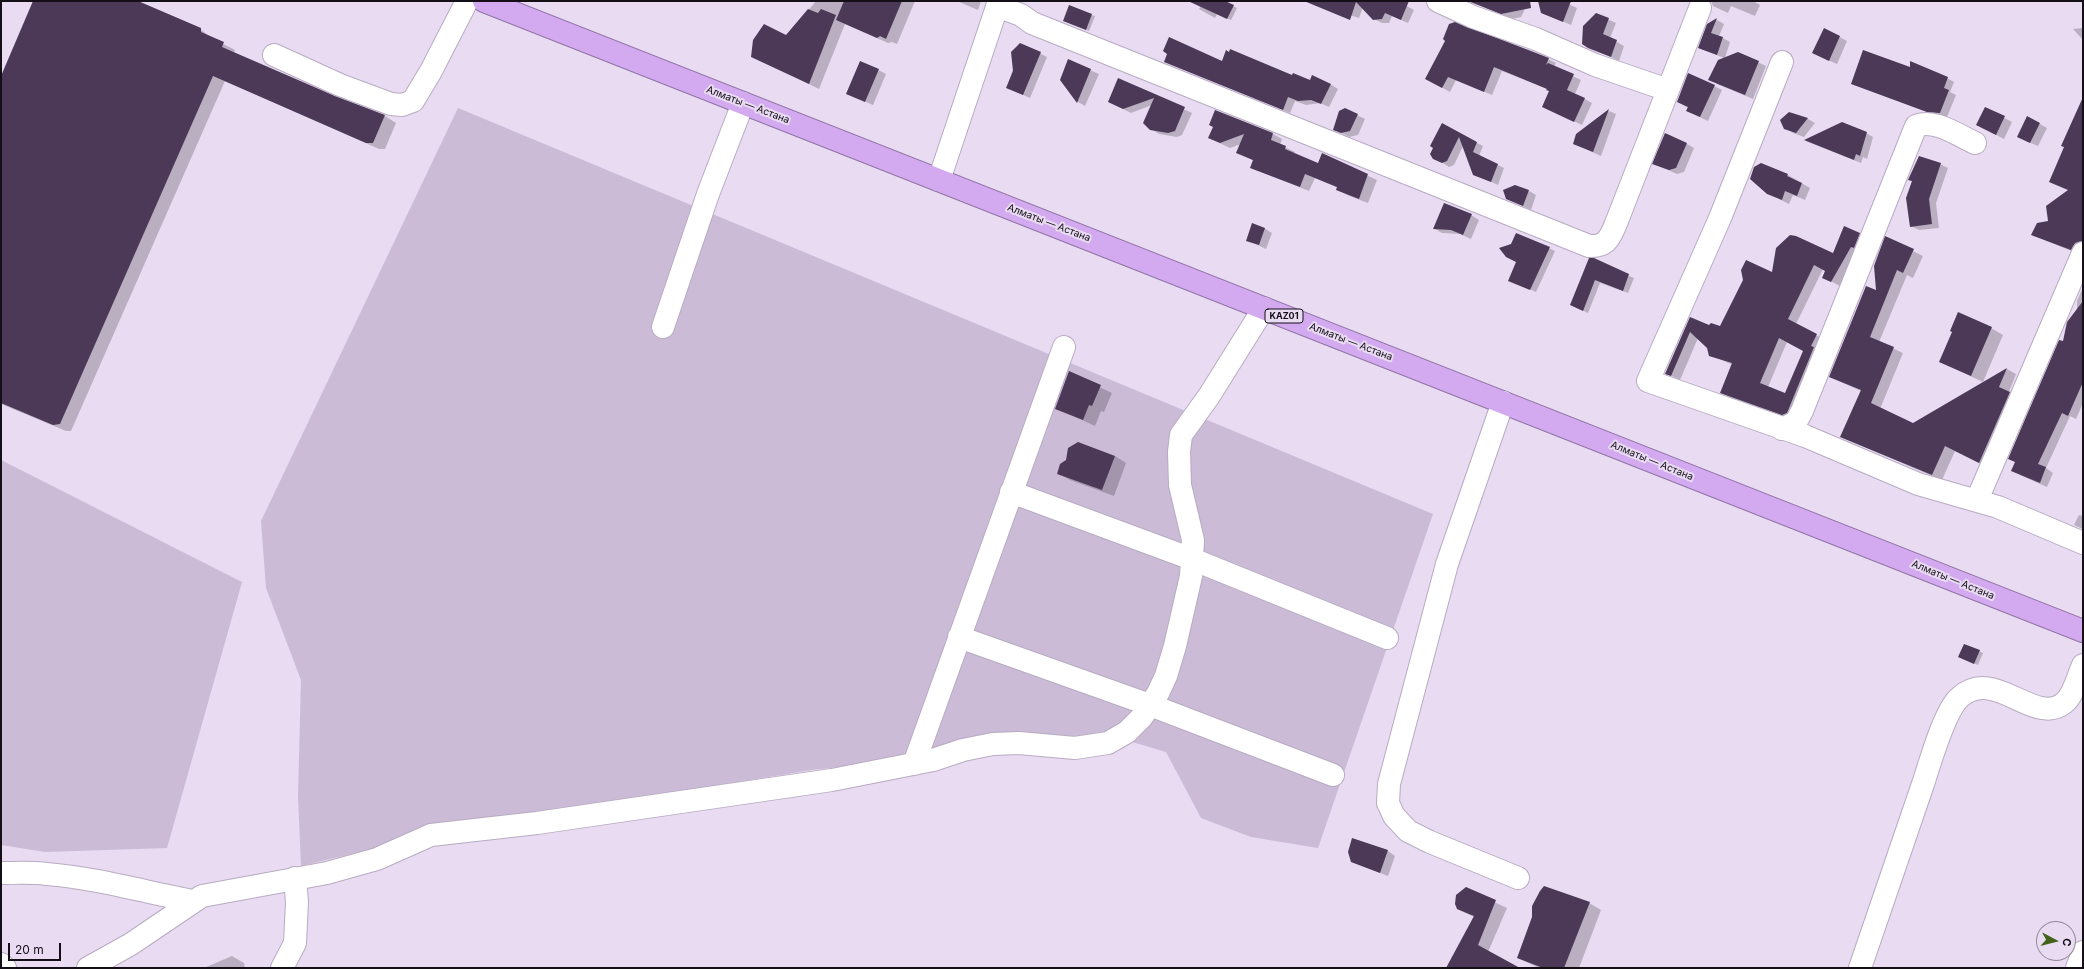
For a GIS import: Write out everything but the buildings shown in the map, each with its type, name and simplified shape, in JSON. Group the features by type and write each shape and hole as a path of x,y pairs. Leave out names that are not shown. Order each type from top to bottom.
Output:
{"highway":[{"name":"Алматы — Астана","path":"484,1 2083,631"}],"street":[{"path":"274,55 340,85 391,104 402,105 413,101 441,52 467,1"},
{"path":"1438,1 1473,17 1536,39 1595,65 1668,90"},
{"path":"938,180 998,3 1021,15 1032,23 1589,246 1598,246 1608,241 1700,8"},
{"path":"1782,62 1720,218 1648,381 1805,436 1918,484 1998,507 2083,543"},
{"path":"663,327 708,194 744,103"},
{"path":"1782,429 1796,422 1802,411 1916,126 1922,123 1932,124 1974,143"},
{"path":"1977,500 2083,253"},
{"path":"88,968 131,944 202,896 327,873 377,859 431,835 536,823 832,780 914,764 963,750 993,744 1019,743 1075,748 1108,743 1127,732 1142,717 1166,676 1175,646 1191,576 1193,540 1180,485 1179,452 1181,436 1209,396 1264,308"},
{"path":"914,764 1064,347"},
{"path":"1503,402 1447,564 1389,784 1388,803 1394,816 1408,831 1430,842 1518,878"},
{"path":"1011,492 1192,559 1387,638"},
{"path":"959,637 1150,705 1333,775"},
{"path":"1860,968 1930,761 1951,710 1959,698 1973,689 1985,687 2041,708 2054,708 2065,703 2073,691 2083,665"},
{"path":"1,873 47,874 87,879 193,901"},
{"path":"282,968 295,943 297,902 296,878"},
{"path":"2077,968 2083,952"},
{"path":"1,964 5,968"}],"shaded area":[{"path":"458,108 1433,514 1318,848 1251,837 1201,818 1166,752 1112,736 812,770 472,825 301,866 298,796 301,680 266,588 261,521"},
{"path":"1,460 242,582 167,848 45,852 1,845"}]}
